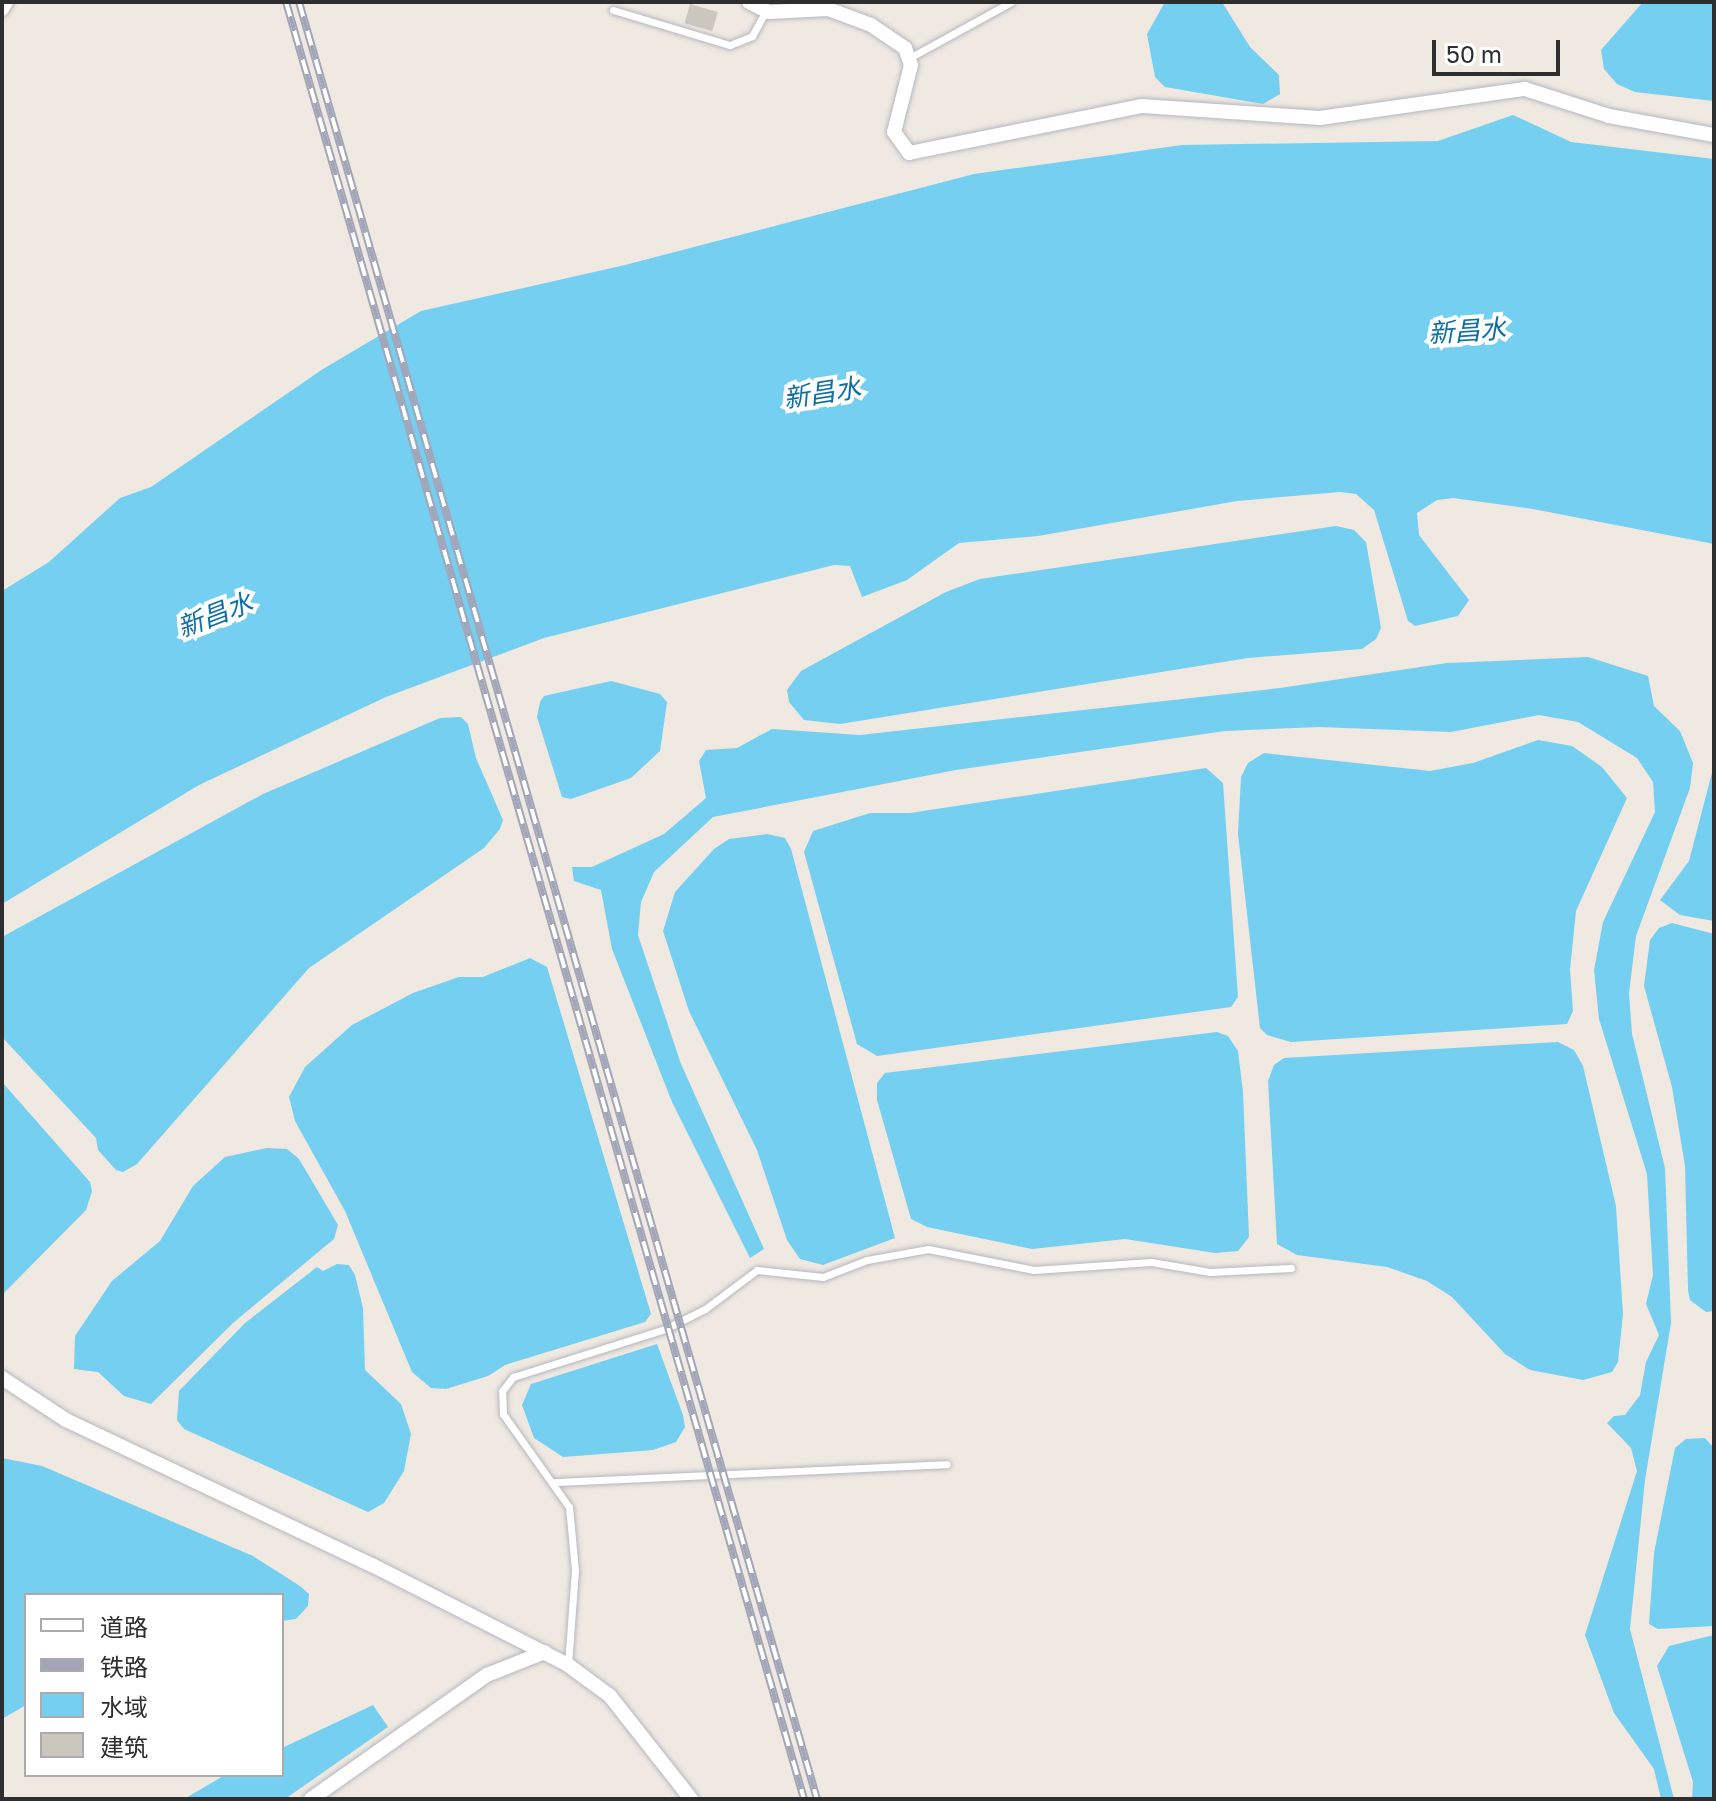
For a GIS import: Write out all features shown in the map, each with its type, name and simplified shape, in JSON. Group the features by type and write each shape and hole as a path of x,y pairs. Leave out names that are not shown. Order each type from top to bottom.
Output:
{"street":[{"path":"2,9 6,2"},
{"path":"749,2 766,11 828,9 888,34 911,57 894,132 900,146 913,153 1142,106 1320,118 1525,89 1609,116 1714,135"},
{"path":"2,1378 66,1420 568,1665 610,1696 691,1799"},
{"path":"311,1799 487,1675 545,1652"}],"lane":[{"path":"911,57 1011,2"},
{"path":"613,10 730,45 752,36 766,11"},
{"path":"568,1665 575,1632 575,1570 569,1507 555,1482 506,1420 501,1402 505,1385 530,1369 665,1329 705,1309 757,1270 823,1277 867,1260 928,1249 1034,1270 1151,1262 1210,1272 1291,1268"},
{"path":"555,1482 947,1464"}],"water":[{"path":"1165,2 1222,2 1250,47 1279,75 1280,94 1263,104 1165,87 1155,77 1147,34"},
{"path":"1643,2 1714,2 1714,101 1635,92 1617,84 1604,69 1601,50"},
{"name":"新昌水","path":"1513,115 1571,142 1714,159 1714,544 1533,509 1453,498 1437,500 1417,513 1419,535 1469,600 1458,616 1415,626 1408,621 1374,510 1356,494 1340,492 1237,501 1038,536 959,543 907,580 862,597 850,566 834,565 544,638 386,697 199,785 2,904 2,591 49,562 120,498 151,487 323,369 421,311 625,265 974,174 1182,145 1438,141"},
{"path":"1336,526 1354,530 1366,542 1381,628 1376,639 1362,649 1248,658 840,724 804,720 789,702 787,690 801,671 946,592 980,579"},
{"path":"1588,657 1648,676 1654,706 1680,731 1693,763 1690,788 1636,936 1629,993 1632,1034 1665,1168 1671,1323 1645,1480 1630,1629 1674,1799 1661,1799 1654,1769 1614,1713 1585,1635 1637,1471 1631,1448 1607,1423 1614,1416 1625,1415 1640,1395 1646,1362 1659,1335 1646,1304 1653,1275 1647,1174 1599,1019 1594,970 1603,922 1655,812 1653,782 1637,758 1578,722 1539,715 1451,732 1319,727 1225,731 956,770 713,817 654,872 641,902 638,935 681,1064 764,1249 750,1258 672,1102 612,949 601,890 574,881 572,867 592,867 664,834 706,798 699,761 706,750 737,748 772,729 860,735 1280,688 1447,663"},
{"path":"611,681 660,694 667,702 660,751 631,778 571,799 562,797 537,717 540,702 544,696"},
{"path":"461,717 468,724 476,758 503,820 500,829 484,848 309,968 137,1164 123,1172 116,1170 98,1150 96,1138 2,1037 2,937 263,794 440,718"},
{"path":"1538,740 1572,746 1602,767 1627,798 1576,911 1570,970 1573,1011 1567,1024 1291,1042 1267,1035 1260,1028 1238,834 1241,777 1248,763 1264,753 1430,771 1473,763"},
{"path":"1714,765 1714,921 1680,915 1660,900 1689,861"},
{"path":"1206,768 1223,783 1238,997 1231,1007 877,1056 857,1044 804,852 813,831 870,813 910,813"},
{"path":"767,834 785,838 791,849 895,1238 823,1265 800,1259 787,1240 757,1150 689,1011 663,931 675,892 714,849 729,839"},
{"path":"1672,923 1714,934 1714,1311 1706,1312 1690,1300 1688,1290 1685,1166 1672,1087 1644,986 1650,940 1659,928"},
{"path":"530,958 547,967 651,1314 645,1322 505,1365 488,1376 446,1389 431,1388 412,1372 345,1211 295,1121 289,1097 305,1067 352,1025 413,993 459,977 483,977"},
{"path":"1217,1032 1228,1036 1238,1051 1243,1092 1249,1237 1238,1251 1215,1253 1125,1239 1032,1249 927,1227 911,1219 877,1100 877,1083 885,1073"},
{"path":"1558,1042 1574,1050 1583,1066 1616,1206 1623,1314 1618,1362 1612,1372 1583,1380 1530,1370 1505,1354 1452,1297 1427,1281 1387,1267 1297,1255 1277,1244 1268,1081 1274,1065 1284,1058"},
{"path":"2,1082 90,1182 92,1191 86,1210 2,1295"},
{"path":"267,1148 287,1149 299,1159 338,1225 334,1239 233,1323 151,1404 124,1396 98,1372 74,1369 75,1336 112,1281 160,1241 193,1186 225,1157"},
{"path":"337,1264 349,1265 355,1275 363,1308 365,1370 401,1404 411,1434 404,1471 384,1503 368,1512 184,1429 177,1420 179,1391 245,1323 317,1267 323,1271"},
{"path":"657,1344 683,1415 685,1427 676,1442 653,1450 563,1457 534,1438 522,1405 531,1384"},
{"path":"1705,1438 1714,1448 1714,1626 1658,1629 1649,1624 1654,1553 1675,1448 1686,1439"},
{"path":"2,1458 42,1466 253,1556 309,1594 308,1606 296,1619 284,1621 284,1593 24,1593 24,1706 2,1719"},
{"path":"1714,1635 1714,1799 1692,1799 1693,1782 1657,1666 1669,1646"},
{"path":"373,1705 388,1727 285,1799 184,1799 222,1777 284,1777 284,1747"}],"building":[{"path":"690,4 718,12 712,31 684,23"}],"railway":[{"path":"286,2 804,1799"},
{"path":"299,2 817,1799"}]}
